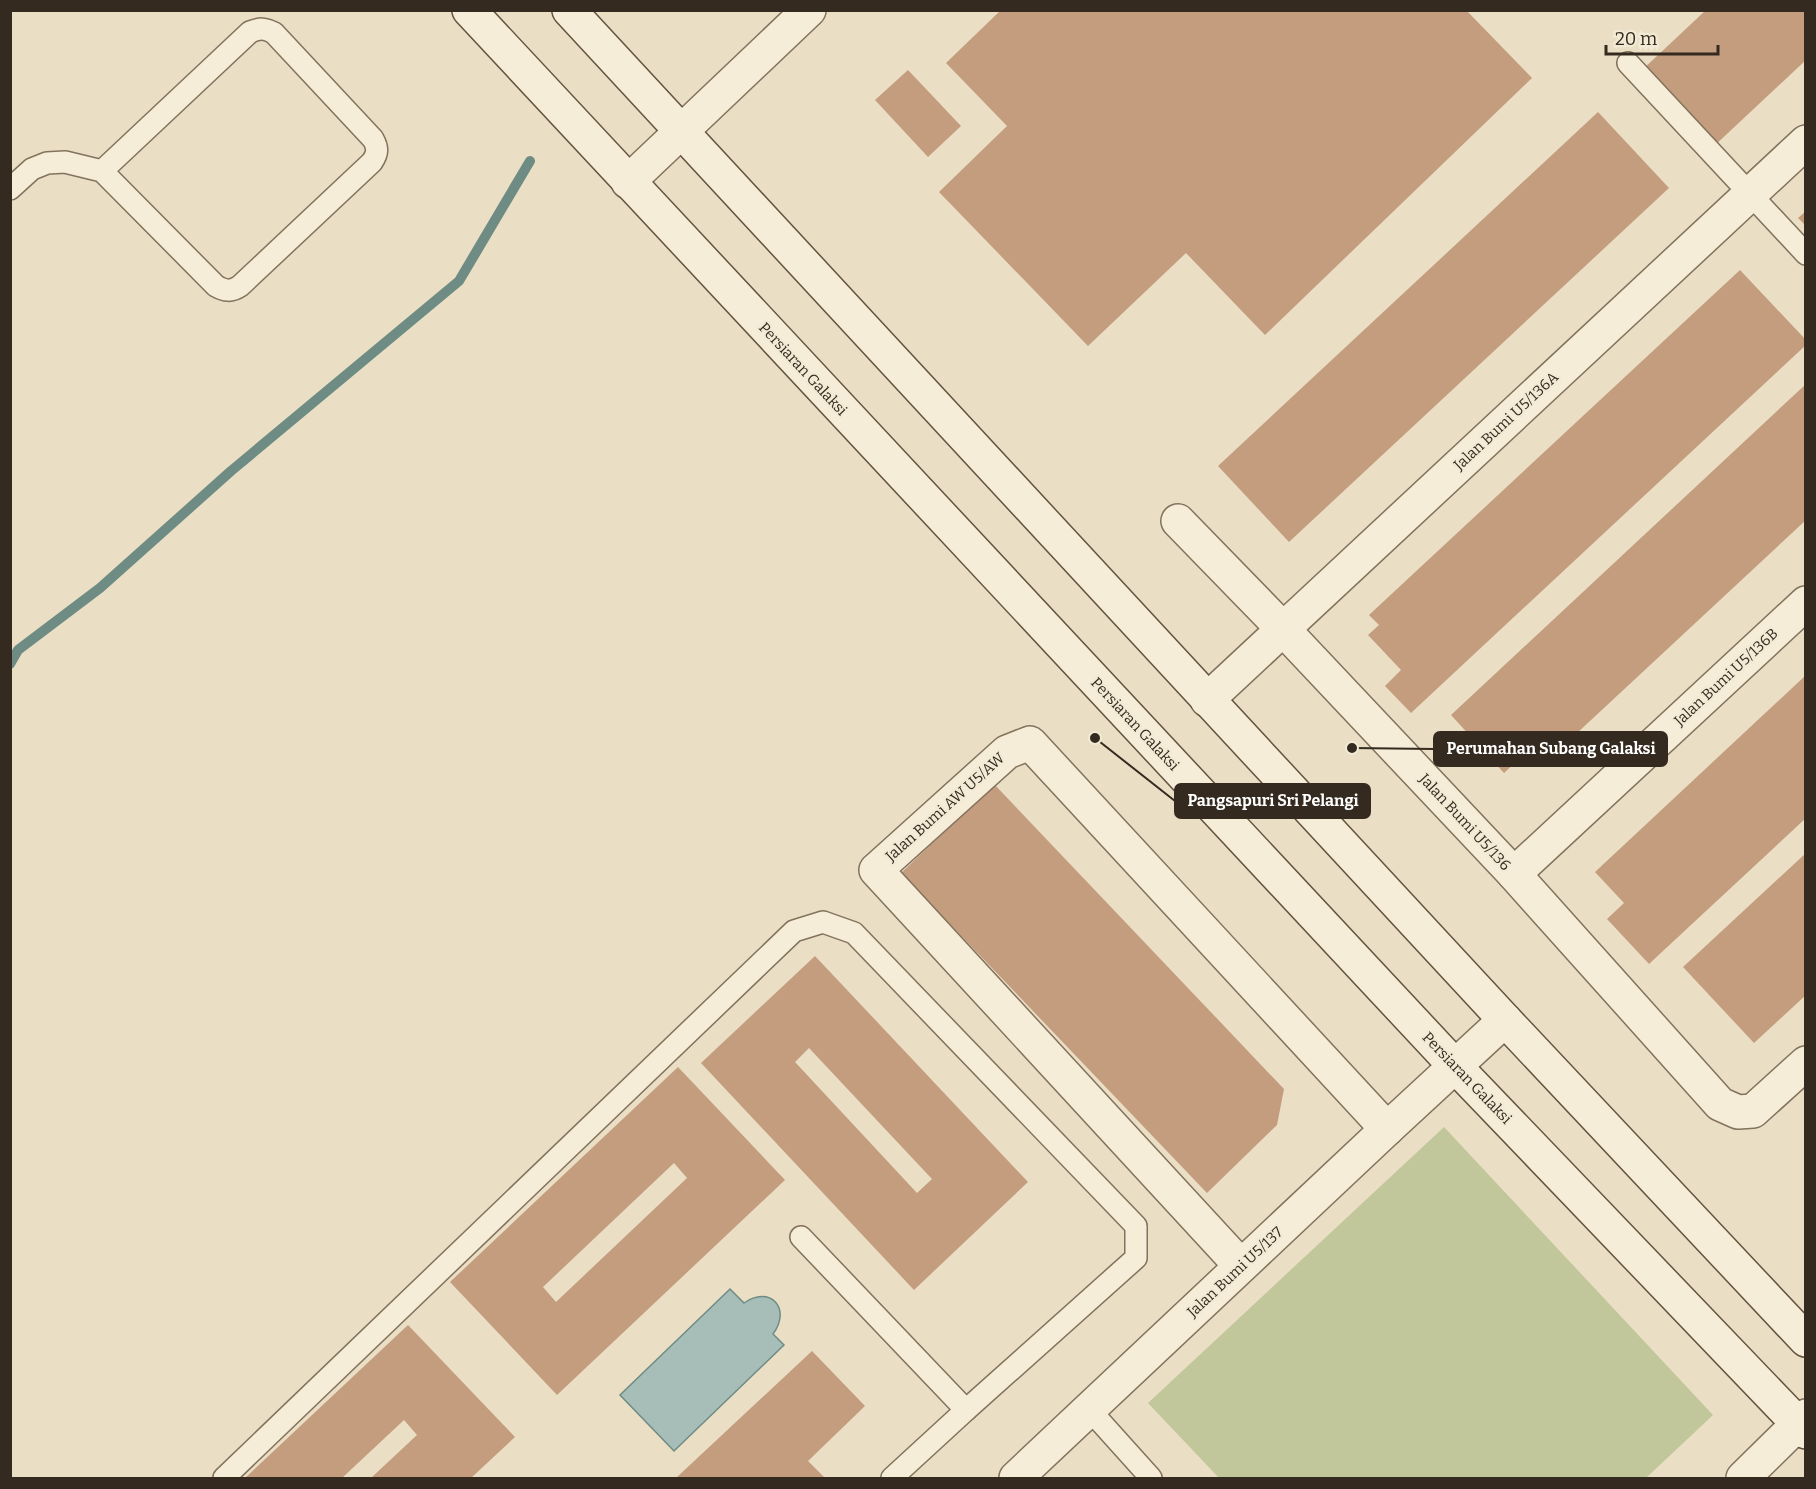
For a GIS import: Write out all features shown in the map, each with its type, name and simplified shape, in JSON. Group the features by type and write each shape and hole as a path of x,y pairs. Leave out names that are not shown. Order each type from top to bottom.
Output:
{"street":[{"name":"Persiaran Galaksi","path":"469,10 1455,1066 1803,1424"},
{"path":"569,10 1207,700 1806,1340"},
{"path":"628,182 809,10"},
{"name":"Jalan Bumi U5/136A","path":"1207,700 1806,142"},
{"name":"Jalan Bumi U5/136","path":"1178,521 1514,874 1720,1104 1738,1112 1753,1111 1806,1063"},
{"name":"Jalan Bumi U5/136B","path":"1514,874 1806,603"},
{"name":"Jalan Bumi AW U5/AW","path":"1241,1266 876,870 1007,752 1030,743 1387,1129"},
{"name":"Jalan Bumi U5/137","path":"1016,1479 1505,1020"},
{"path":"1743,1479 1803,1424"}],"lane":[{"path":"10,189 32,170 47,163 65,162 102,171 216,286 232,291 372,162 377,155 377,146 274,33 267,29 258,29 250,33 102,171"},
{"path":"1628,63 1806,254"},
{"path":"224,1479 794,931 823,922 854,933 1136,1226 1136,1258 892,1479"},
{"path":"801,1238 966,1410"},
{"path":"1089,1409 1147,1477"}],"green space":[{"path":"1444,1127 1713,1415 1646,1478 1219,1478 1148,1403"}],"water":[{"path":"730,1289 744,1303 753,1298 762,1297 770,1298 775,1302 780,1316 773,1334 784,1345 674,1451 620,1395"}],"building":[{"path":"1001,10 1466,10 1532,78 1265,335 1186,253 1088,346 939,192 1007,126 946,63"},
{"path":"1706,10 1806,10 1806,60 1712,148 1641,71"},
{"path":"908,70 961,126 928,157 875,100"},
{"path":"1598,112 1669,188 1289,542 1218,466"},
{"path":"1806,211 1806,226 1798,218"},
{"path":"1740,270 1806,340 1806,345 1411,713 1385,686 1401,670 1368,635 1379,625 1369,615"},
{"path":"1806,384 1806,520 1547,761 1533,746 1504,773 1451,715"},
{"path":"1806,675 1806,818 1649,964 1607,919 1624,903 1595,872"},
{"path":"994,784 1284,1089 1277,1125 1207,1193 901,873"},
{"path":"1806,853 1806,995 1754,1043 1683,967"},
{"path":"815,956 1028,1182 914,1290 701,1063","holes":["809,1048 932,1179 917,1193 795,1062"]},
{"path":"678,1067 785,1180 557,1395 450,1282","holes":["674,1163 687,1178 556,1302 543,1287"]},
{"path":"408,1325 515,1437 471,1478 371,1478 417,1435 404,1420 342,1478 245,1478"},
{"path":"812,1351 865,1406 808,1461 825,1478 676,1478"}],"waterway":[{"path":"10,664 18,650 100,588 231,471 459,281 530,161"}],"place":[{"name":"Pangsapuri Sri Pelangi","path":"1095,738"},
{"name":"Perumahan Subang Galaksi","path":"1352,748"}]}
